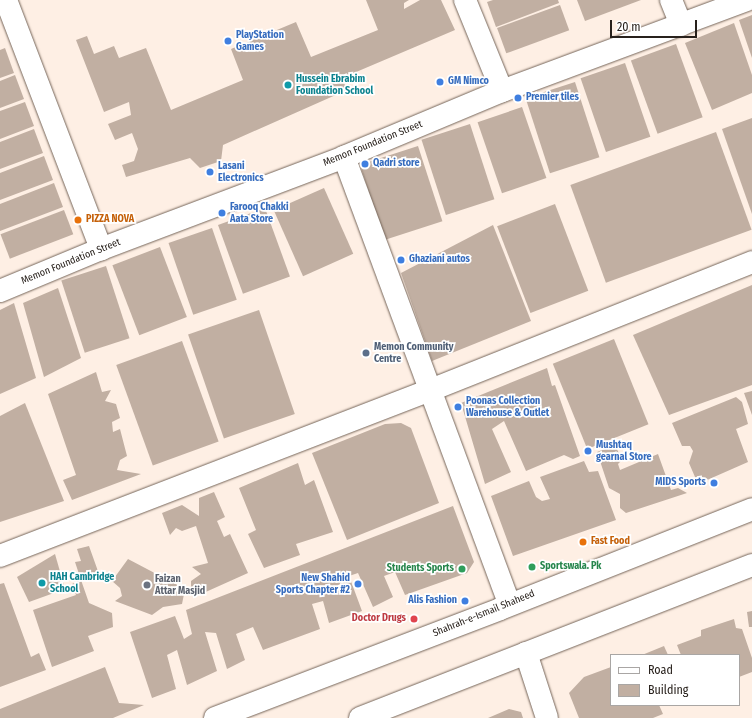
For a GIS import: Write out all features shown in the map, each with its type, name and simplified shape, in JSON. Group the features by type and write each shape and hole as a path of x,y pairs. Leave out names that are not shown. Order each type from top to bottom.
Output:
{"street":[{"path":"6,0 101,249"},
{"path":"465,0 502,91"},
{"path":"671,0 681,24"},
{"name":"Memon Foundation Street","path":"0,290 101,249 344,157 502,91 747,0"},
{"path":"344,157 509,604"},
{"path":"0,556 431,390 752,262"},
{"name":"Shahrah-e-Ismail Shaheed","path":"215,718 752,509"},
{"path":"360,718 752,565"},
{"path":"526,653 541,704 547,718"}],"building":[{"name":"Hussein Ebrabim Foundation School","path":"366,0 409,0 404,3 404,9 420,0 441,0 455,30 342,78 347,90 223,145 221,161 200,168 190,158 126,177 122,165 134,161 138,149 132,133 115,140 108,124 131,115 129,102 104,112 76,40 87,36 94,54 114,46 119,58 146,48 171,110 243,80 231,49 296,22 311,57 378,30"},
{"path":"493,0 558,0 559,3 496,27 487,2"},
{"path":"577,0 641,0 585,21"},
{"path":"560,5 569,30 506,53 497,28"},
{"path":"752,15 752,58 739,20"},
{"path":"734,23 752,75 752,93 712,110 685,43"},
{"path":"676,44 703,117 658,134 631,60"},
{"path":"5,48 14,73 0,78 0,50"},
{"path":"625,63 650,137 606,152 581,78"},
{"path":"15,75 24,99 0,108 0,81"},
{"path":"575,82 599,157 550,173 526,98"},
{"path":"25,102 34,126 0,139 0,111"},
{"path":"522,107 546,178 502,193 478,122"},
{"path":"752,118 752,214 722,129"},
{"path":"470,124 494,199 446,215 421,140"},
{"path":"34,129 43,153 0,169 0,142"},
{"path":"716,132 752,230 606,283 570,185"},
{"path":"418,146 442,221 384,240 360,165"},
{"path":"44,156 53,180 0,200 0,173"},
{"path":"54,183 63,207 0,231 0,204"},
{"path":"324,188 353,254 303,276 274,210"},
{"path":"555,204 588,291 530,313 497,226"},
{"path":"265,208 290,277 243,294 218,225"},
{"path":"64,210 73,234 10,259 1,234"},
{"path":"493,225 531,321 432,361 401,273"},
{"path":"212,228 237,300 193,315 169,243"},
{"path":"160,247 187,317 139,335 112,265"},
{"path":"106,266 129,338 85,353 61,281"},
{"path":"752,285 752,385 669,415 633,335"},
{"path":"58,288 81,358 44,377 23,303"},
{"path":"14,303 36,378 0,394 0,310"},
{"path":"259,310 295,414 224,438 188,334"},
{"path":"614,339 648,424 587,449 553,364"},
{"path":"182,341 219,442 153,465 116,365"},
{"path":"547,368 552,386 555,385 580,456 573,459 564,455 526,471 504,421 492,429 511,472 485,484 461,403"},
{"path":"96,372 102,392 111,390 105,401 116,404 120,418 112,422 113,432 120,429 127,456 120,460 117,470 141,474 72,500 63,480 76,475 48,394"},
{"path":"752,391 752,415 744,393"},
{"path":"736,397 742,402 748,424 736,429 748,462 698,484 689,463 693,451 690,446 682,446 672,423"},
{"path":"25,403 64,501 0,522 0,416"},
{"path":"401,423 411,428 439,503 347,540 312,453 385,424"},
{"path":"615,445 622,460 618,464 620,470 658,454 671,490 678,488 687,493 626,513 620,508 620,494 609,488 597,452"},
{"path":"584,461 589,472 598,471 616,520 513,556 491,496 529,481 536,497 542,501 550,499 540,477"},
{"path":"298,463 305,485 314,480 333,532 296,544 300,555 264,568 248,534 256,530 239,488"},
{"path":"214,492 225,517 217,521 224,537 230,534 248,573 199,595 191,591 191,581 201,574 192,567 208,563 196,526 182,531 176,528 170,535 162,513 182,505 199,516 199,498"},
{"path":"453,506 474,562 467,573 405,595 395,572 384,576 393,597 373,607 358,573 349,576 362,611 329,623 323,601 312,604 320,629 263,650 253,627 236,634 245,660 227,669 216,633 205,632 217,671 187,685 177,650 167,655 176,689 152,698 130,632 175,616 184,639 192,634 186,610"},
{"path":"89,546 99,574 81,580 75,562 81,561 77,549"},
{"name":"HAH Cambridge School","path":"55,554 65,589 29,602 17,577"},
{"name":"Faizan Attar Masjid","path":"128,559 185,589 182,604 163,607 152,615 115,601 122,596 120,588 112,581"},
{"path":"81,580 89,603 112,613 113,627 88,636 94,651 52,667 33,610 76,595 72,584"},
{"path":"4,583 31,657 39,653 46,670 0,687 0,584"},
{"path":"752,611 752,627 749,627 747,612"},
{"path":"734,619 736,628 742,629 752,658 752,672 740,677 740,654 681,654 677,645 701,636 701,630"},
{"path":"664,646 668,654 644,654"},
{"path":"105,667 119,703 144,705 113,718 0,718 0,709"},
{"path":"610,667 610,706 659,706 663,714 653,718 579,718 569,693 584,677"},
{"path":"509,709 521,712 523,718 488,718"}],"place":[{"name":"PlayStation Games","path":"228,41"},
{"name":"GM Nimco","path":"440,82"},
{"name":"Hussein Ebrabim Foundation School","path":"288,85"},
{"name":"Premier tiles","path":"518,98"},
{"name":"Qadri store","path":"365,164"},
{"name":"Lasani Electronics","path":"210,172"},
{"name":"Farooq Chakki Aata Store","path":"222,213"},
{"name":"PIZZA NOVA","path":"78,220"},
{"name":"Ghaziani autos","path":"401,260"},
{"name":"Memon Community Centre","path":"366,353"},
{"name":"Poonas Collection Warehouse & Outlet","path":"458,407"},
{"name":"Mushtaq gearnal Store","path":"588,451"},
{"name":"MIDS Sports","path":"714,483"},
{"name":"Fast Food","path":"583,542"},
{"name":"Sportswala. Pk","path":"532,567"},
{"name":"Students Sports","path":"462,569"},
{"name":"HAH Cambridge School","path":"42,583"},
{"name":"New Shahid Sports Chapter #2","path":"358,584"},
{"name":"Faizan Attar Masjid","path":"147,585"},
{"name":"Alis Fashion","path":"465,601"},
{"name":"Doctor Drugs","path":"414,619"}]}
